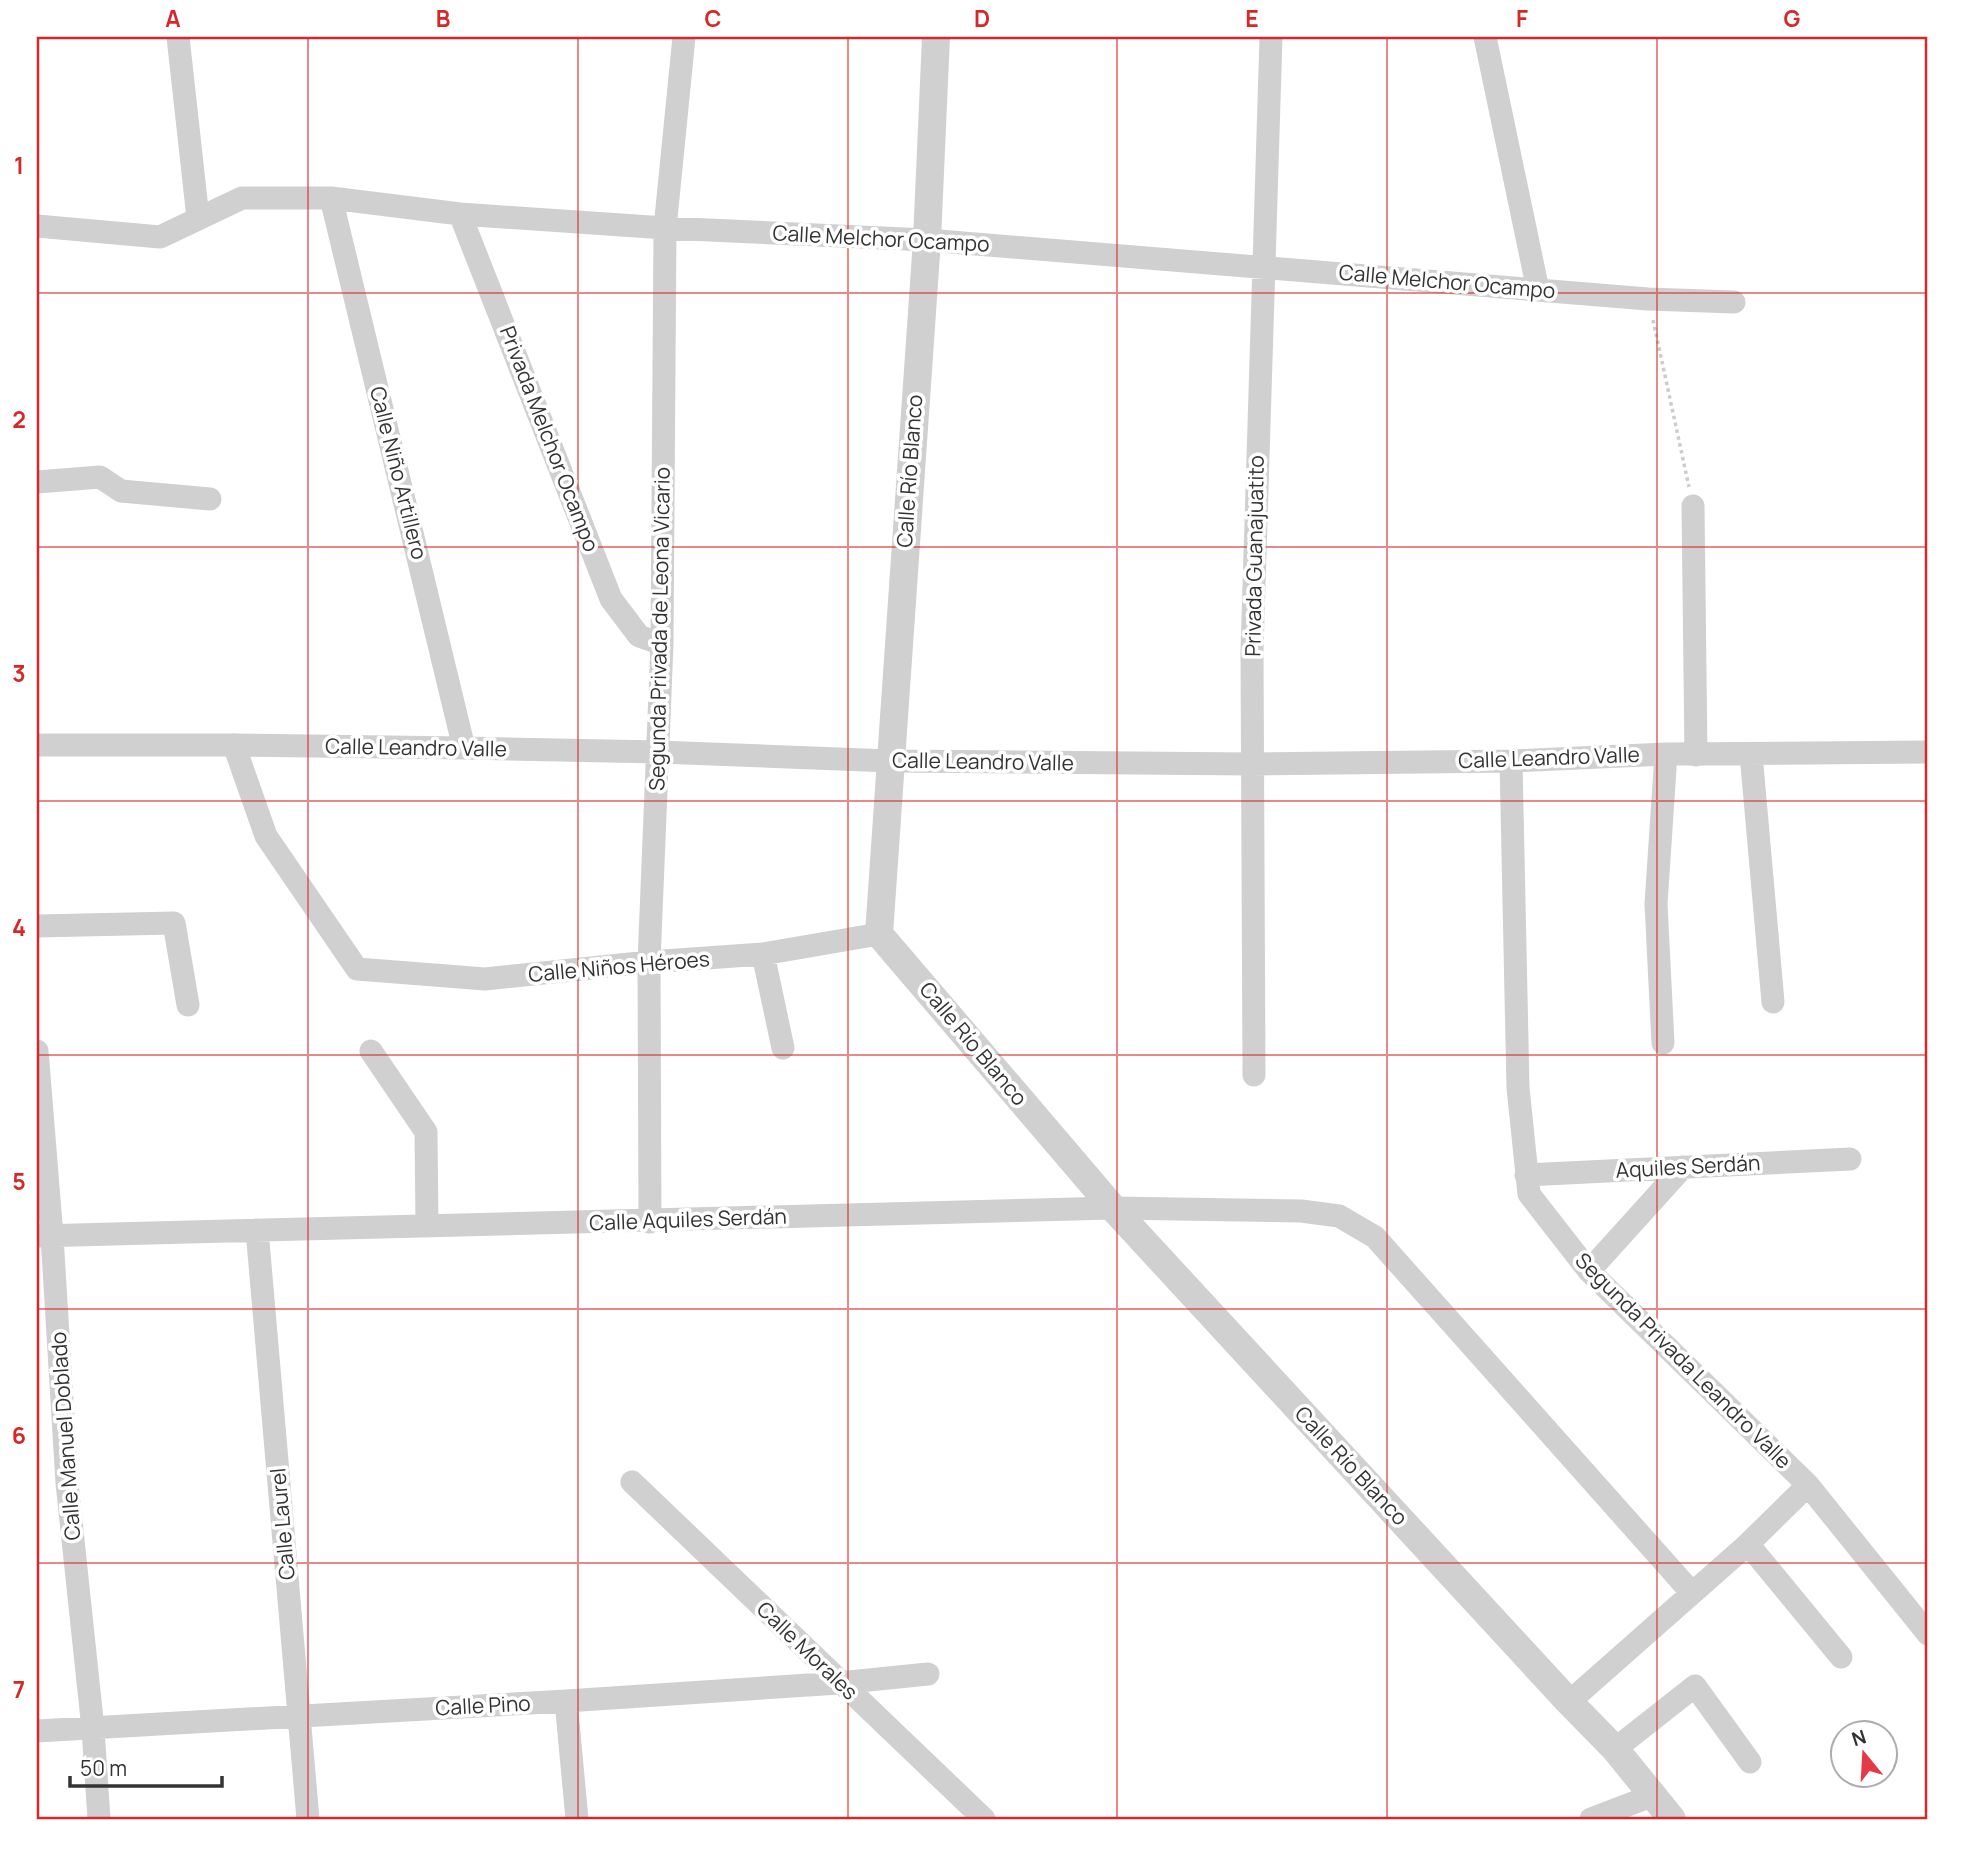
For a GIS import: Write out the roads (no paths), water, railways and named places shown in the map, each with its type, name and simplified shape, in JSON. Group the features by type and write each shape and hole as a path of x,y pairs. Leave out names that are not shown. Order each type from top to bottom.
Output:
{"street":[{"path":"178,37 198,218"},
{"name":"Segunda Privada de Leona Vicario","path":"650,1222 649,962 662,644 665,228 684,37"},
{"name":"Calle Río Blanco","path":"936,37 927,240 879,934 1113,1208 1615,1749 1672,1819"},
{"name":"Privada Guanajuatito","path":"1254,1075 1252,651 1271,37"},
{"path":"1485,37 1538,290"},
{"name":"Calle Melchor Ocampo","path":"37,226 160,237 242,198 331,198 460,214 665,228 927,240 1648,299 1734,302"},
{"name":"Calle Niño Artillero","path":"331,198 464,748"},
{"name":"Privada Melchor Ocampo","path":"460,214 611,599 639,636 662,644"},
{"path":"37,482 100,477 121,491 210,499"},
{"path":"1693,506 1696,755"},
{"name":"Calle Niños Héroes","path":"234,745 266,836 357,969 485,979 649,962 763,954 879,934"},
{"name":"Calle Leandro Valle","path":"37,746 464,748 890,761 1252,764 1511,761 1666,754 1928,752"},
{"path":"1663,1043 1656,904 1666,754"},
{"path":"1751,754 1773,1002"},
{"name":"Segunda Privada Leandro Valle","path":"1511,761 1518,1088 1529,1194 1589,1271 1808,1485 1928,1634"},
{"path":"37,926 174,923 188,1005"},
{"path":"763,954 783,1048"},
{"name":"Calle Manuel Doblado","path":"37,1051 44,1236 93,1729 99,1819"},
{"path":"371,1051 426,1132 428,1227"},
{"name":"Aquiles Serdán","path":"1526,1175 1850,1159"},
{"path":"1589,1271 1683,1167"},
{"name":"Calle Aquiles Serdán","path":"44,1236 1113,1208 1301,1211 1339,1216 1375,1237 1692,1593"},
{"name":"Calle Laurel","path":"257,1230 308,1819"},
{"name":"Calle Morales","path":"632,1482 984,1819"},
{"path":"1569,1702 1748,1544 1808,1485"},
{"path":"1748,1544 1841,1657"},
{"name":"Calle Pino","path":"37,1731 566,1701 839,1683 928,1674"},
{"path":"1615,1749 1695,1686 1750,1762"},
{"path":"566,1701 577,1819"},
{"path":"1591,1819 1654,1795"}]}
